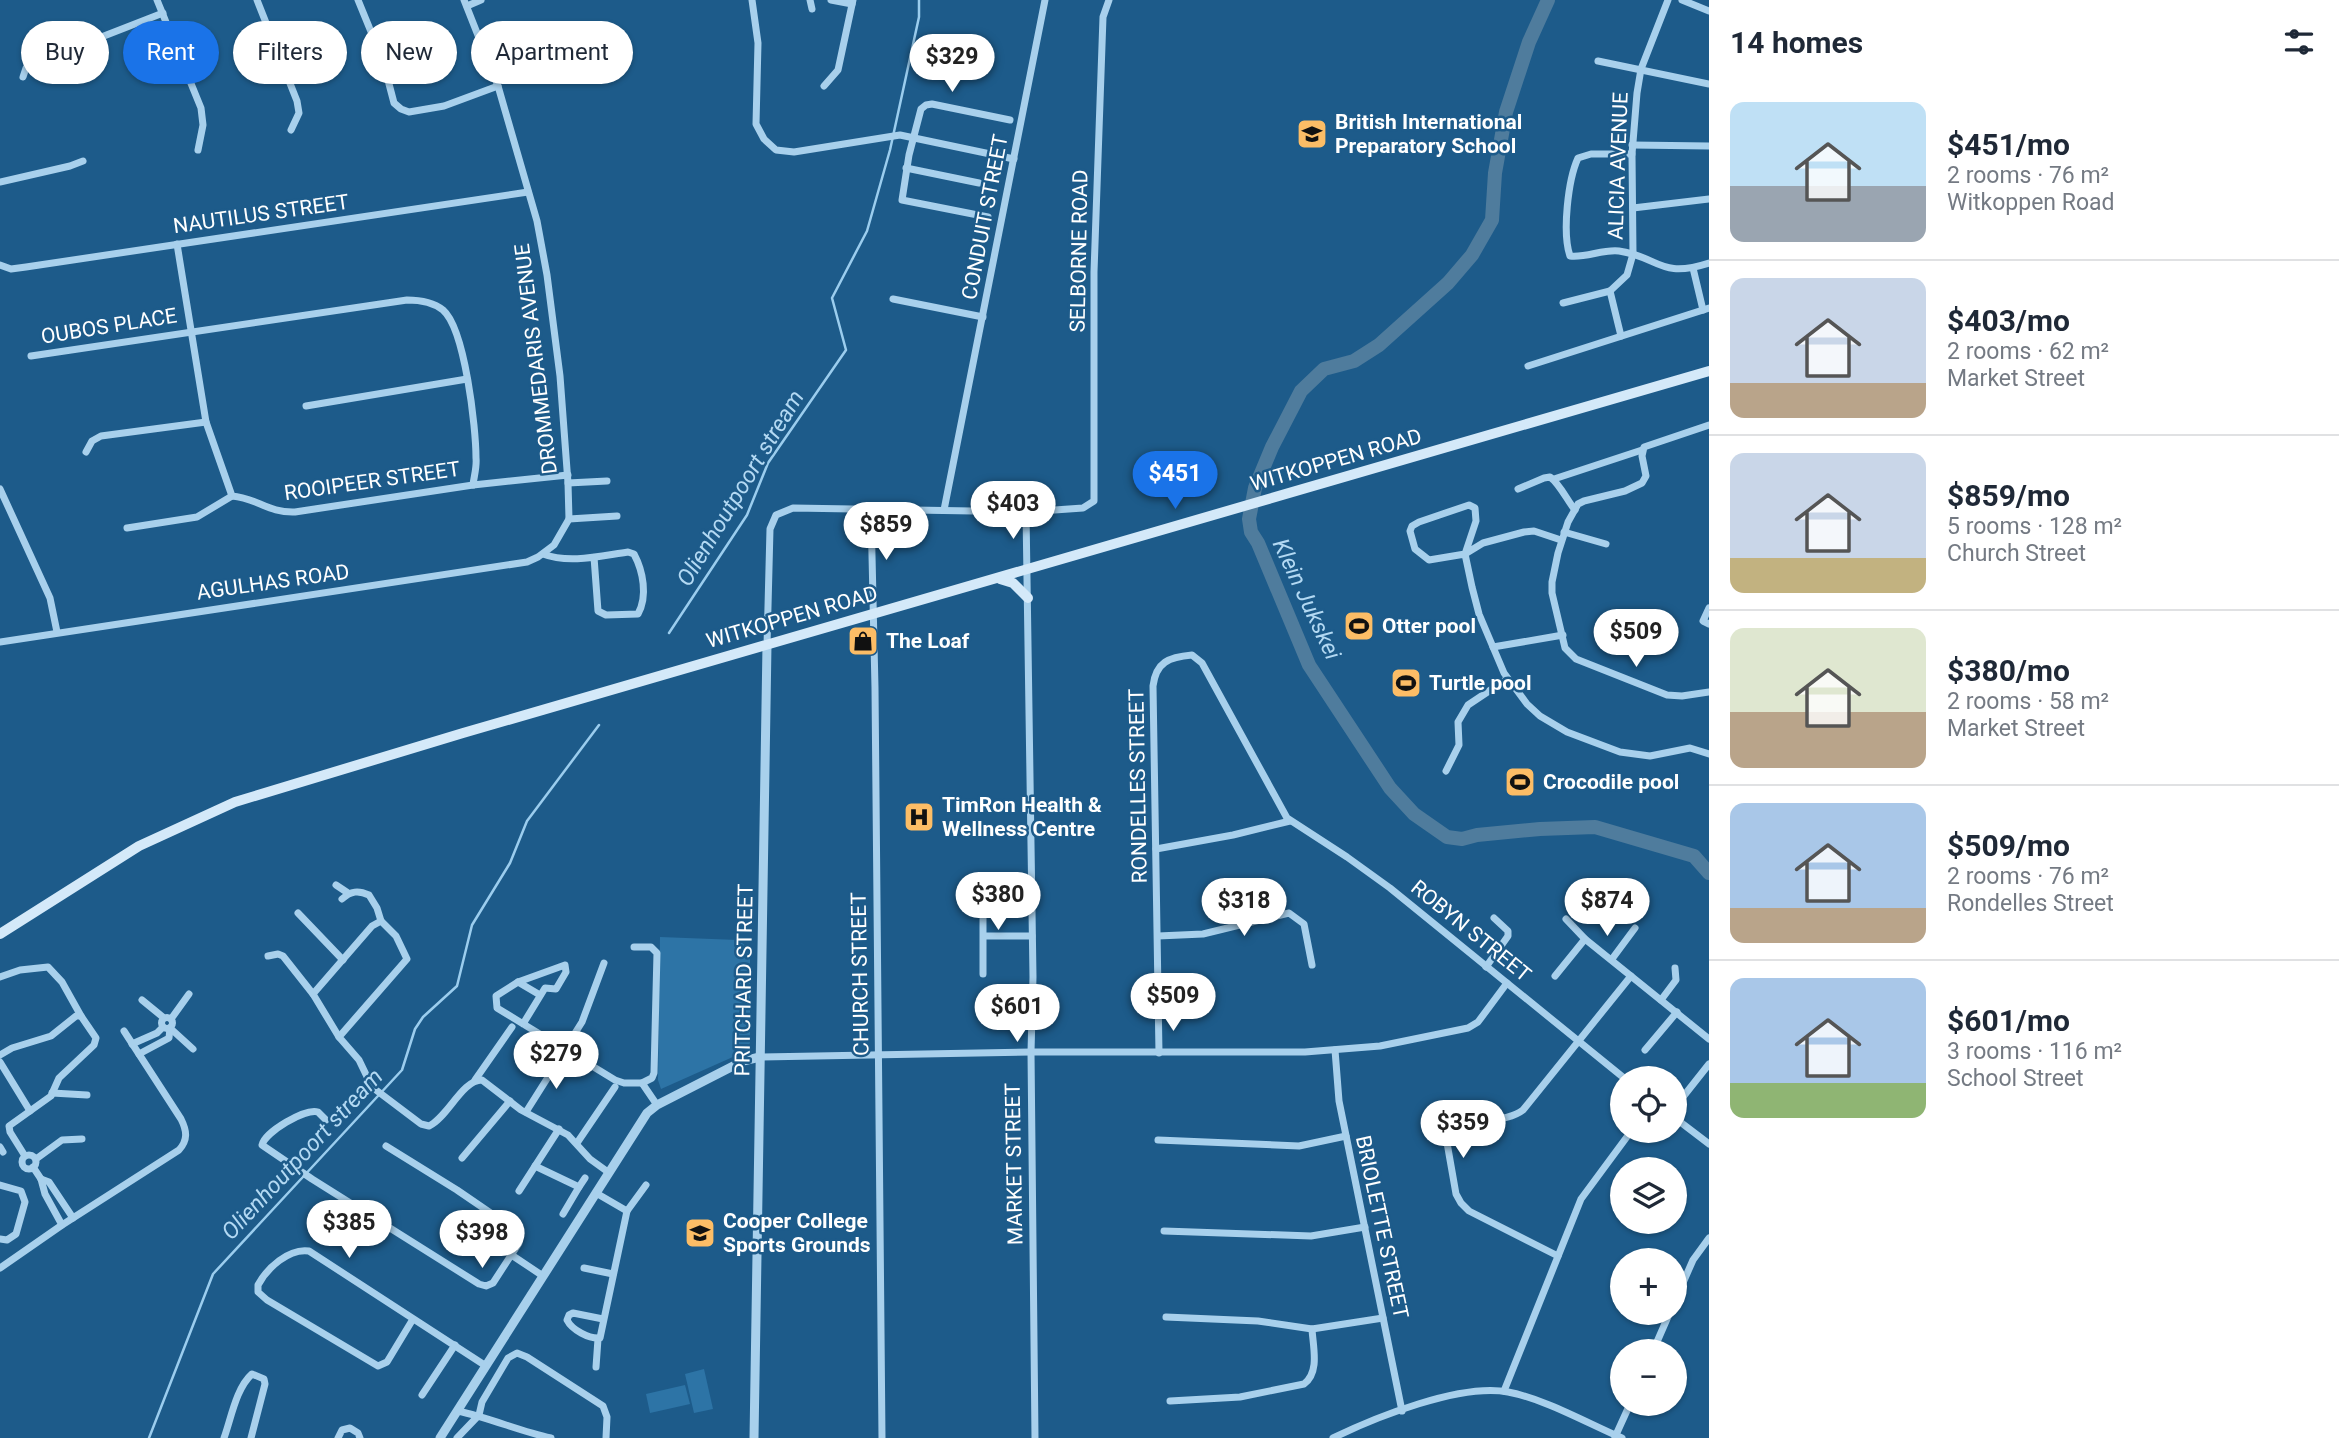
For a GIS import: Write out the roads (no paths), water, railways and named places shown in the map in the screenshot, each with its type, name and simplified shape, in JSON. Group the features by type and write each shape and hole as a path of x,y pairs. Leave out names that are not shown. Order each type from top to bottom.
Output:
{"main road":[{"name":"WITKOPPEN ROAD","path":"1659,384 1709,365"},
{"name":"WITKOPPEN ROAD","path":"0,934 139,846 235,802 592,695 1709,371"},
{"path":"998,578 1013,583 1028,598"}],"street":[{"path":"157,0 201,108 202,134 198,150"},
{"path":"257,0 295,96 299,113 291,130"},
{"path":"358,0 383,61 394,103 401,109 417,111 444,106 498,86"},
{"path":"465,3 481,0"},
{"path":"752,0 758,43 757,124 764,139 776,150 794,152 900,135 1014,159"},
{"path":"810,0 812,9"},
{"path":"824,86 838,70 853,2 831,0"},
{"name":"CONDUIT STREET","path":"944,510 1045,0"},
{"name":"SELBORNE ROAD","path":"1026,512 1083,508 1092,504 1096,492 1094,272 1103,17 1109,0"},
{"name":"ALICIA AVENUE","path":"1633,254 1634,115 1641,69 1668,0"},
{"path":"1682,0 1709,11"},
{"name":"DROMMEDARIS AVENUE","path":"465,3 498,86 537,221 560,376 569,519"},
{"path":"109,34 163,13"},
{"path":"1598,61 1709,84"},
{"path":"988,218 902,200 906,168 921,109 929,104 1010,120"},
{"path":"1632,145 1709,146"},
{"path":"1632,154 1591,154 1578,158 1568,209 1566,238 1570,256 1615,251 1633,254 1669,269 1693,268 1709,263"},
{"path":"0,182 83,161"},
{"path":"906,168 979,183"},
{"name":"NAUTILUS STREET","path":"0,265 18,268 528,192"},
{"path":"1633,208 1709,199"},
{"path":"127,528 197,517 232,496 206,422 177,244"},
{"path":"1563,303 1610,292 1627,275 1633,254"},
{"path":"1528,366 1706,309 1693,268"},
{"path":"1610,292 1621,336"},
{"name":"CONDUIT STREET","path":"893,299 983,317"},
{"name":"OUBOS PLACE","path":"32,356 407,300 423,301 443,309 452,323 467,379 474,422 476,453 473,485"},
{"path":"306,406 467,379"},
{"path":"86,452 92,441 101,436 206,422"},
{"path":"1518,489 1544,478 1553,479 1642,450 1650,444 1709,425"},
{"path":"1642,450 1645,480 1625,491 1584,500 1575,510 1563,536 1552,587 1563,635 1569,655 1601,671 1672,696 1709,692"},
{"name":"ROOIPEER STREET","path":"232,496 285,513 322,510 473,485 568,479 607,481"},
{"path":"1553,479 1575,510"},
{"path":"0,489 50,598 57,632"},
{"path":"1606,544 1534,531 1483,543 1465,554 1431,560 1421,556 1413,545 1410,531 1412,526 1419,522 1469,505 1474,506 1476,521 1465,554 1477,606 1507,679 1540,716 1583,739 1620,752 1653,756 1687,748 1709,754"},
{"name":"PRITCHARD STREET","path":"754,1438 771,522 779,512 789,508 871,511"},
{"path":"871,511 1026,512"},
{"name":"CHURCH STREET","path":"871,511 882,1438"},
{"name":"MARKET STREET","path":"1026,512 1035,1438"},
{"path":"594,557 598,611 606,615 640,613 642,572 634,554 628,552 556,559 545,552 560,536 569,519 617,516"},
{"name":"AGULHAS ROAD","path":"0,642 527,562 545,552"},
{"path":"1709,608 1703,621 1709,624"},
{"path":"1493,647 1563,635"},
{"name":"RONDELLES STREET","path":"1159,1053 1154,679 1160,665 1188,655 1195,656 1202,663 1290,821"},
{"path":"1447,771 1459,745 1458,722 1468,705 1507,679"},
{"path":"1156,849 1290,821"},
{"name":"ROBYN STREET","path":"1290,821 1348,857 1390,888 1610,1067"},
{"path":"336,885 345,896 356,891 369,895 381,921 396,936 407,961 339,1037"},
{"path":"983,890 983,974"},
{"path":"298,913 343,960"},
{"path":"1158,936 1203,934 1289,914 1304,924 1312,965"},
{"path":"1486,967 1508,934 1494,918"},
{"path":"1566,919 1585,939 1709,1039"},
{"path":"313,994 372,926 381,921"},
{"path":"1612,959 1635,928"},
{"path":"984,936 1032,936"},
{"path":"1555,976 1585,939"},
{"path":"523,1024 546,987 556,989 566,972 566,966 562,965 518,982 498,993 495,1004 501,1012 563,1052 615,1080 642,1083 652,1078 657,953 651,947 634,947"},
{"path":"268,956 283,956 313,994 339,1037 358,1058 369,1082 421,1124 429,1126 437,1121 475,1080 512,1027"},
{"path":"526,1112 582,1022 604,963"},
{"path":"0,977 20,970 48,967 62,982 95,1036 96,1043 59,1078 49,1098 11,1124 9,1129 25,1156"},
{"path":"1661,1000 1676,980 1675,968"},
{"path":"1558,1256 1469,1211 1461,1203 1456,1194 1445,1140 1448,1132 1453,1129 1521,1113 1631,976"},
{"path":"518,982 540,995"},
{"path":"440,1438 647,1112 743,1061 760,1057 1335,1050 1380,1046 1468,1028 1478,1022 1507,983"},
{"path":"132,1044 157,1033 189,994"},
{"path":"142,1000 193,1049"},
{"path":"1645,1051 1677,1012"},
{"path":"0,1055 12,1048 48,1038 74,1016 81,1016"},
{"path":"139,1054 169,1038 167,1023"},
{"path":"0,1268 184,1145 184,1126 124,1031"},
{"name":"BRIOLETTE STREET","path":"1335,1050 1338,1096 1402,1410"},
{"path":"0,1062 30,1111"},
{"path":"1687,1092 1709,1064"},
{"path":"475,1080 486,1081 526,1112 559,1129 577,1143 590,1159 608,1172"},
{"path":"642,1083 657,1105"},
{"path":"577,1143 615,1087"},
{"path":"52,1093 88,1095"},
{"path":"462,1158 510,1101"},
{"path":"326,1120 318,1112 307,1111 271,1131 262,1145 479,1284 486,1286 493,1283 513,1256 520,1233 457,1189 386,1146"},
{"path":"1687,1127 1709,1144"},
{"path":"519,1191 559,1129"},
{"path":"1158,1140 1299,1146 1346,1136"},
{"path":"33,1167 36,1159 62,1140 82,1139"},
{"path":"1504,1391 1586,1191 1622,1143"},
{"path":"25,1156 31,1155 36,1159"},
{"path":"25,1156 22,1163 24,1167 33,1167"},
{"path":"535,1166 579,1187"},
{"path":"33,1167 41,1179 44,1194 62,1225"},
{"path":"563,1214 585,1178"},
{"path":"41,1179 49,1182 73,1218"},
{"path":"0,1185 21,1192 25,1202 16,1234 7,1240 0,1240"},
{"path":"596,1367 598,1339 601,1336 627,1211 646,1185"},
{"path":"596,1193 627,1211"},
{"path":"1164,1231 1316,1236 1365,1227"},
{"path":"1687,1274 1709,1238"},
{"path":"413,1319 387,1362 378,1366 267,1300 258,1292 258,1285 285,1257 304,1250 313,1254 486,1366"},
{"path":"513,1256 543,1276"},
{"path":"584,1268 613,1274"},
{"path":"598,1339 575,1328 567,1320 573,1313 603,1319"},
{"path":"1166,1317 1258,1321 1312,1329 1383,1318"},
{"path":"1170,1401 1240,1397 1304,1384 1314,1371 1312,1329"},
{"path":"422,1395 455,1345"},
{"path":"457,1438 479,1415 482,1402 513,1353 522,1354 603,1406 607,1417 606,1438"},
{"path":"224,1438 240,1394 251,1374 264,1380 265,1384 251,1438"},
{"path":"1333,1438 1402,1410 1465,1392 1504,1391 1531,1398 1617,1437 1625,1416"},
{"path":"458,1411 479,1415 508,1428 551,1438"},
{"path":"338,1438 342,1430 350,1427 360,1438"},
{"path":"506,1438 508,1428"}],"waterway":[{"name":"Olienhoutpoort stream","path":"669,633 747,515 768,463 846,350 832,298 867,231 890,150 919,17 919,0"},
{"name":"Klein Jukskei","path":"1548,0 1529,42 1506,112 1495,173 1492,220 1472,255 1448,283 1379,345 1354,361 1324,369 1301,391 1272,447 1255,488 1249,519 1251,532 1309,665 1390,788 1414,814 1447,837 1462,839 1540,829 1595,827 1694,856 1709,873"},
{"name":"Olienhoutpoort stream","path":"149,1438 213,1274 402,1070 415,1029 423,1017 457,986 472,925 510,863 527,821 599,725"}],"place":[{"name":"British International Preparatory School","path":"1312,134"},
{"name":"Otter pool","path":"1359,626"},
{"name":"The Loaf","path":"863,641"},
{"name":"Turtle pool","path":"1406,683"},
{"name":"Crocodile pool","path":"1520,782"},
{"name":"TimRon Health & Wellness Centre","path":"919,817"},
{"name":"Cooper College Sports Grounds","path":"700,1233"}]}
